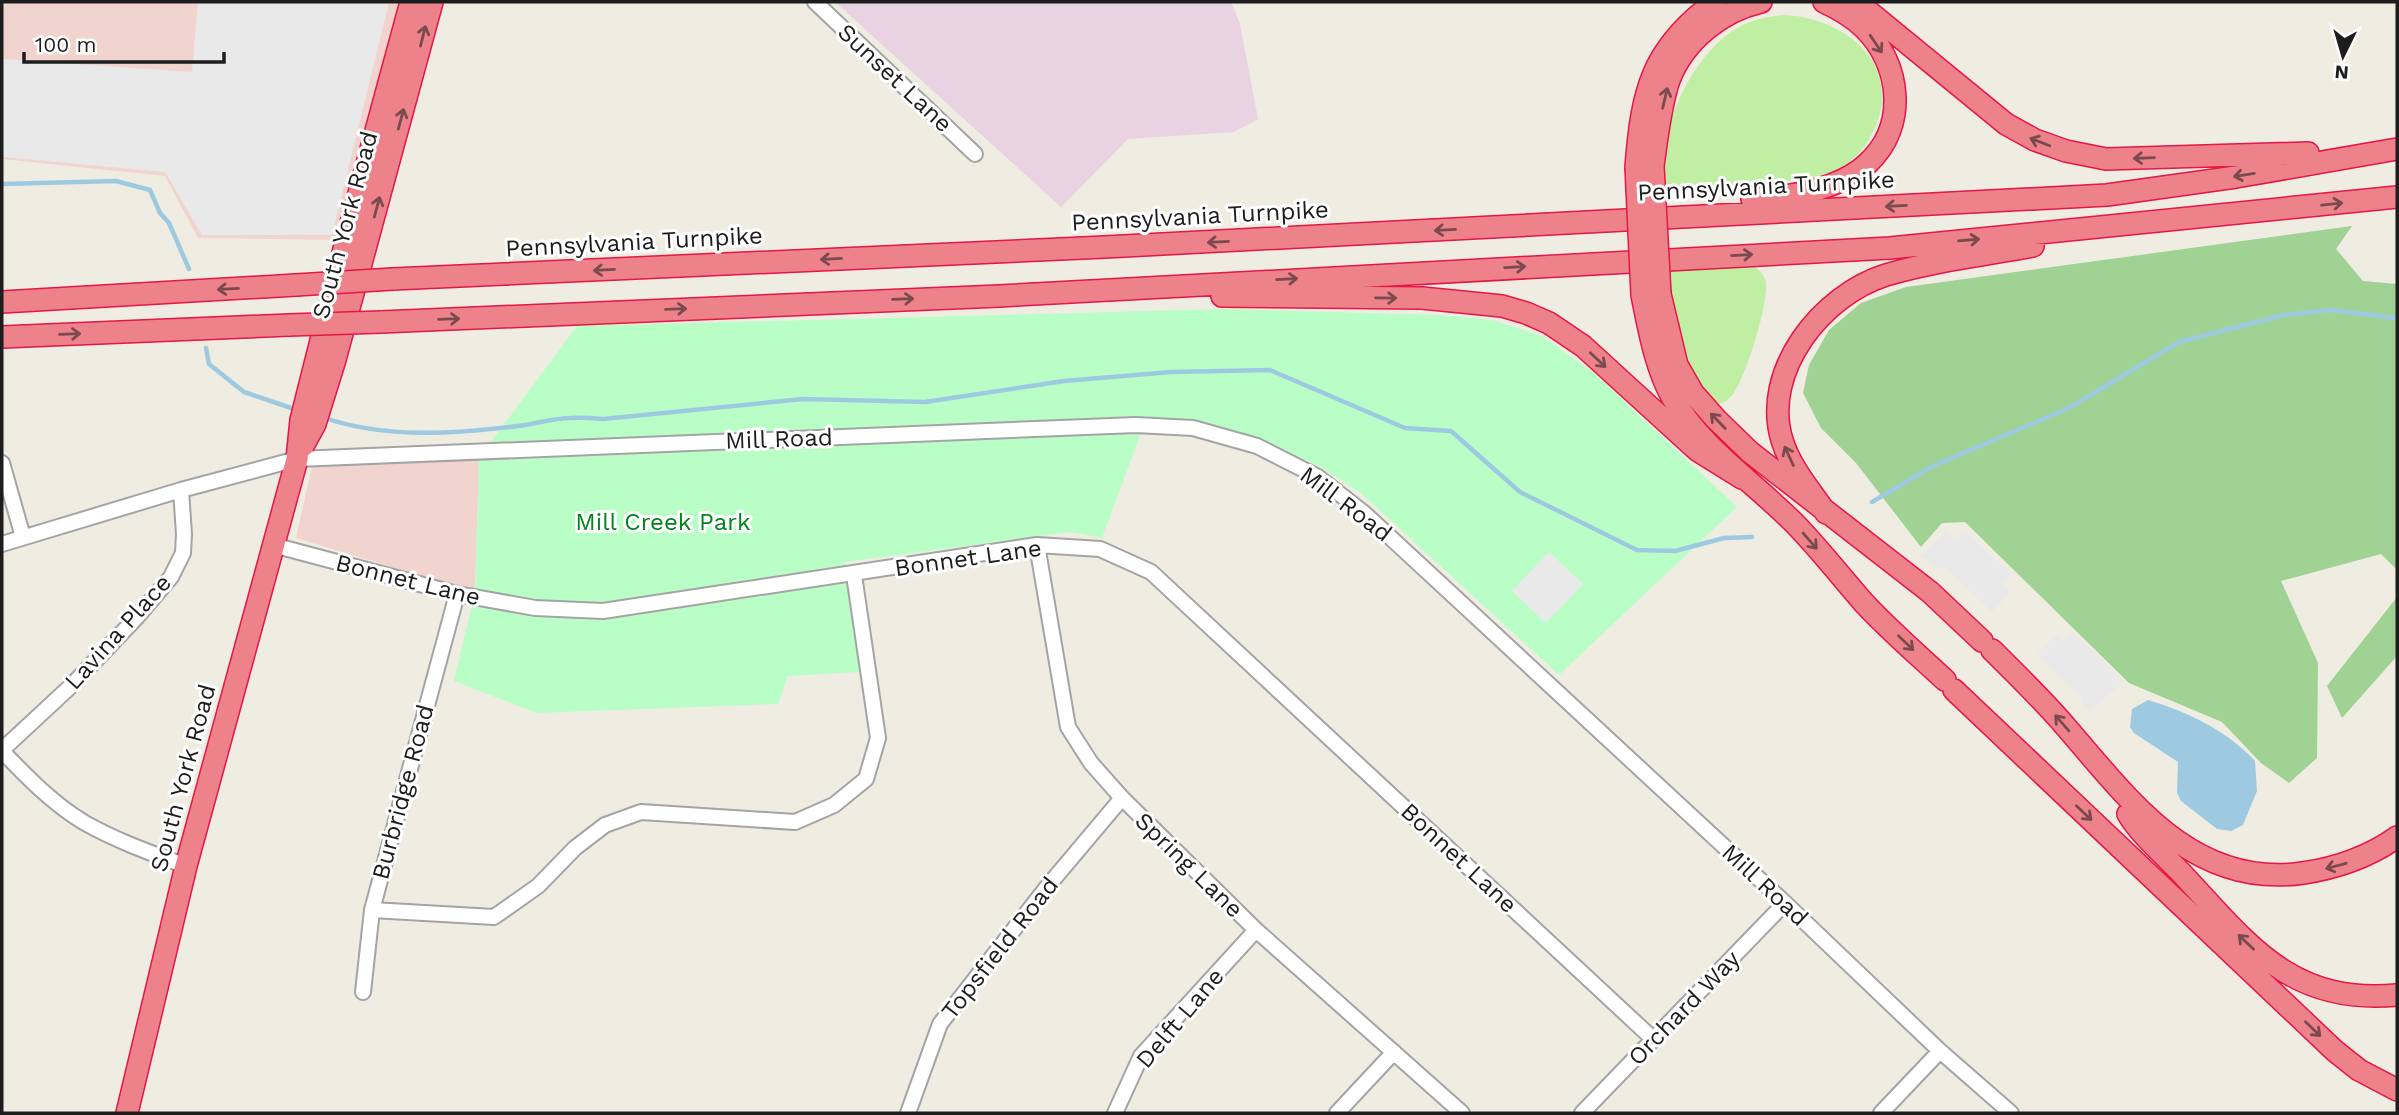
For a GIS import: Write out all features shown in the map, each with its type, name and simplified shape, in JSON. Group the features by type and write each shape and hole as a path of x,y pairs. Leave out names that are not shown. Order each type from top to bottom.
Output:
{"highway":[{"name":"South York Road","path":"326,361 345,245 411,2"},
{"name":"South York Road","path":"127,1113 186,866 273,545 432,2"},
{"path":"1715,2 1673,40 1654,68 1639,125 1645,166 1657,358 1672,397 1688,421 1742,478 1797,526 1866,605 2335,1051 2359,1070 2395,1088"},
{"path":"1645,166 1670,79 1690,44 1705,30 1731,13 1761,2"},
{"path":"1611,220 1690,204 1773,198 1809,191 1834,183 1868,164 1887,139 1893,122 1895,83 1886,60 1865,29 1847,13 1824,2"},
{"path":"1857,2 2006,124 2035,140 2066,151 2106,159 2390,150"},
{"name":"Pennsylvania Turnpike","path":"2,302 393,279 1173,244 2107,195 2236,177 2390,150"},
{"path":"2,337 999,296 1890,248 2397,197"},
{"path":"1826,513 1787,455 1778,422 1778,402 1793,354 1830,307 1849,293 1886,275 2167,222"},
{"path":"1651,295 1677,365 1693,393 1750,452 1930,592 2048,706 2122,794 2190,851 2225,866 2262,875 2293,874 2346,863 2375,851 2397,837"},
{"path":"999,296 1422,298 1502,306 1549,323 1583,346 1697,450 1742,478"},
{"path":"2122,794 2129,816 2245,941 2277,968 2296,979 2337,993 2362,997 2397,995"},
{"path":"2245,965 2304,996 2353,1007 2397,1006"}],"street":[{"name":"Sunset Lane","path":"815,2 975,153"},
{"name":"Mill Road","path":"2,544 181,490 297,459 1136,425 1193,428 1257,446 1318,477 1364,513 1785,903 1940,1051 2011,1113"},
{"path":"2,463 23,537"},
{"name":"Lavina Place","path":"2,750 72,685 172,576 183,553 181,490"},
{"name":"Bonnet Lane","path":"273,545 457,594 534,608 603,611 1038,545 1100,549 1151,572 1653,1039"},
{"name":"Spring Lane","path":"1038,545 1068,727 1091,764 1122,799 1256,930 1462,1113"},
{"path":"372,910 494,917 538,886 575,849 605,825 642,812 795,822 834,805 866,779 878,737 854,575"},
{"name":"Burbridge Road","path":"363,992 372,910 457,594"},
{"path":"2,750 38,788 83,822 133,846 186,866"},
{"name":"Topsfield Road","path":"908,1113 940,1024 1047,887 1122,799"},
{"name":"Orchard Way","path":"1582,1113 1785,903"},
{"name":"Delft Lane","path":"1115,1113 1141,1056 1256,930"},
{"path":"1881,1113 1940,1051"},
{"path":"1337,1113 1394,1052"}],"shaded area":[{"path":"2,2 399,2 340,240 198,238 165,176 2,159"},
{"path":"198,2 389,2 332,235 202,235 165,172 2,157 2,59 192,72"},
{"path":"835,2 1231,2 1240,24 1258,119 1234,132 1128,139 1061,207"},
{"path":"479,458 475,592 296,538 312,466"},
{"path":"1946,531 1955,539 1964,531 2011,573 2001,584 2011,592 1992,612 1945,567 1939,570 1918,554 1923,554"},
{"path":"1549,552 1583,584 1546,623 1512,591"},
{"path":"2073,632 2123,682 2090,712 2081,702 2082,698 2037,654 2056,635 2064,642"}],"green space":[{"path":"1786,15 1809,18 1849,36 1864,50 1876,67 1881,86 1881,108 1866,144 1845,165 1817,177 1662,194 1667,134 1678,103 1694,71 1716,44 1729,33 1754,21"},
{"path":"2352,226 2336,249 2363,281 2397,284 2397,570 2381,554 2281,581 2318,663 2317,758 2289,783 2261,763 2222,722 2129,683 1965,522 1942,523 1921,547 1856,463 1821,428 1803,393 1809,365 1829,330 1861,303 1906,287"},
{"path":"1754,266 1763,275 1766,283 1764,308 1755,340 1733,394 1725,402 1714,404 1690,373 1662,268"},
{"name":"Mill Creek Park","path":"1224,309 1440,315 1493,320 1542,336 1594,373 1737,507 1559,675 1362,494 1321,467 1251,436 1209,424 1147,417 1102,538 1071,532 845,562 860,672 788,676 778,704 536,713 454,681 475,592 479,458 577,326"},
{"path":"2397,597 2397,656 2342,718 2327,686"}],"water":[{"path":"2148,700 2206,723 2232,740 2255,761 2257,791 2243,825 2231,831 2217,829 2181,801 2177,793 2178,762 2134,733 2130,727 2132,709"}],"waterway":[{"path":"2,184 116,181 150,190 160,213 169,223 189,269"},
{"path":"1872,502 1933,466 2069,408 2179,342 2284,315 2331,310 2397,318"},
{"path":"206,348 209,364 244,392 297,410"},
{"path":"322,417 394,432 469,431 564,418 603,419 803,399 925,402 1064,381 1171,372 1270,370 1405,428 1451,431 1520,492 1637,550 1675,551 1724,538 1752,537"}]}
